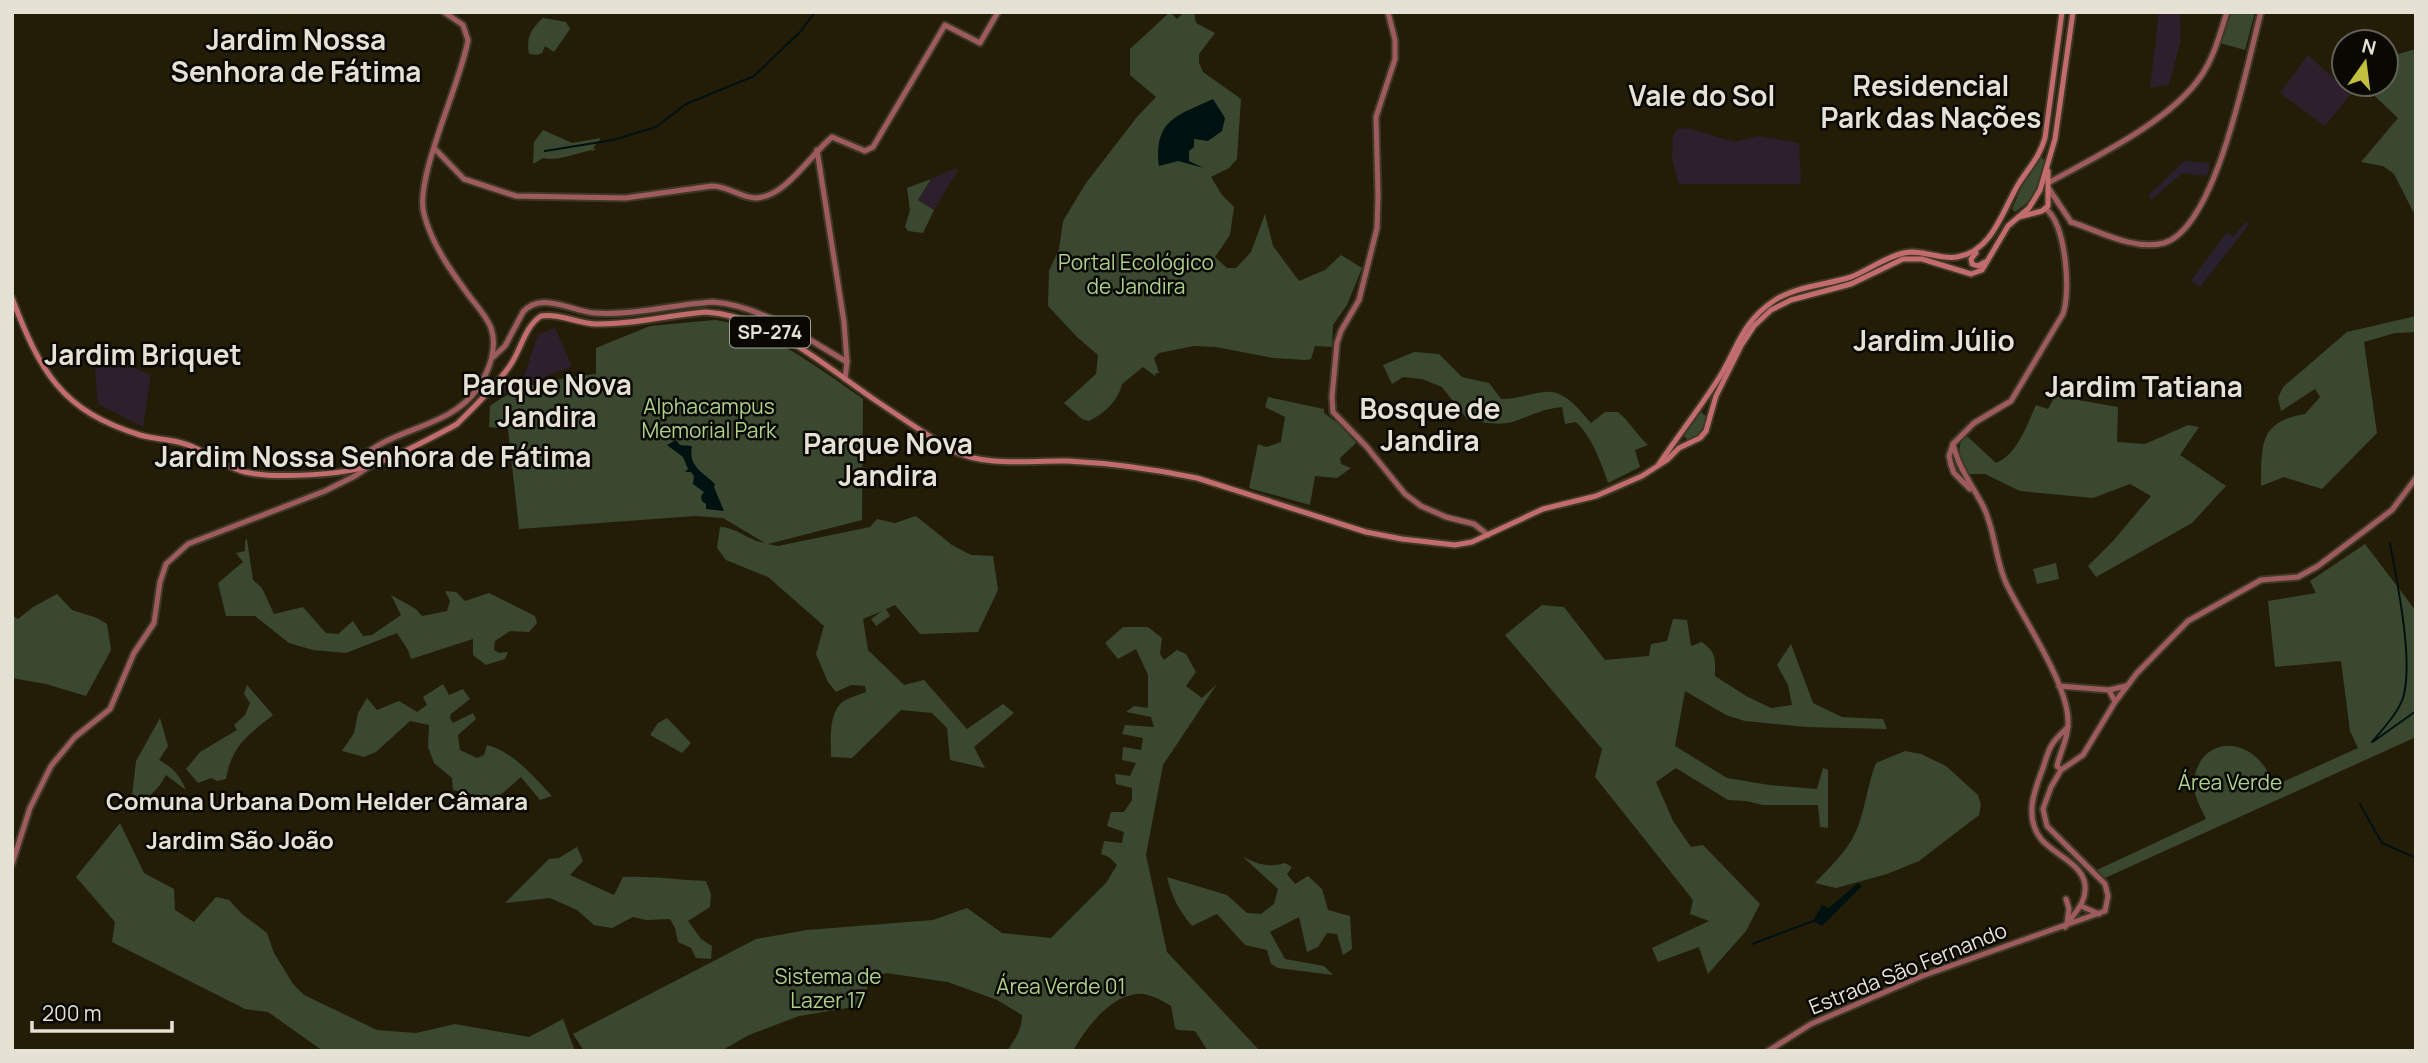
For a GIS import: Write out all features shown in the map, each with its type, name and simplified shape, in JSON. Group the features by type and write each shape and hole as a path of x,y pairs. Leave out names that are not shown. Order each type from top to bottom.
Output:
{"main road":[{"path":"1988,260 1982,265 1972,264 1971,258 1996,226 2020,183 2040,155 2045,138 2063,12"},
{"path":"1657,467 1679,448 1693,442 1706,431 1716,396 1742,344 1754,326 1771,310 1791,300 1851,284 1903,259 1922,259 1971,274 1982,270 2002,234 2036,200 2048,166 2063,91 2073,12"},
{"path":"2016,218 2046,209 2049,203 2048,166"},
{"path":"1657,467 1726,368 1737,340 1749,323 1778,298 1852,276 1903,253 1913,251 1952,258 1979,248"},
{"name":"SP-274","path":"12,298 30,345 46,372 66,396 96,417 142,436 186,444 243,472 284,475 337,472 370,466 457,424 486,395 511,364 535,320 545,315 595,324 625,323 706,312 751,322 768,331 951,450 966,457 996,462 1084,462 1176,474 1197,478 1366,532 1426,543 1455,545 1472,542 1542,509 1604,493 1657,467"},
{"path":"1697,410 1705,410 1711,416"},
{"path":"1681,432 1684,440 1693,442"}],"street":[{"path":"444,12 463,25 468,40 424,187 422,206 442,257 491,328 492,358"},
{"path":"435,149 464,179 526,197 625,198 712,186 748,197 766,196 780,190 832,137 865,151 873,146 945,25 980,43 998,12"},
{"path":"1388,12 1395,40 1395,59 1377,108 1377,229 1359,300 1337,343 1333,412 1366,446 1405,495 1421,506 1446,517 1474,524 1488,535"},
{"path":"2227,12 2213,54 2201,76 2186,94 2150,123 2049,186 2071,222 2136,243 2161,243 2176,237 2190,224 2203,205 2233,121 2261,12"},
{"path":"817,150 844,322 847,362 845,379"},
{"path":"2046,209 2053,216 2067,276 2063,314 2011,401 1974,423 1952,445 1960,466 1984,507 1996,557 2005,580 2043,651 2067,707 2068,727 2057,766 2062,770"},
{"path":"2057,231 2071,222"},
{"path":"351,469 372,448 460,407 476,390 492,358 505,346 523,312 538,302 607,313 725,303 761,313 847,362"},
{"path":"12,864 30,808 51,766 75,737 110,709 134,653 154,623 160,582 166,564 188,544 343,483 370,466"},
{"path":"2081,906 2098,914 2105,911 2108,901 2106,888 2100,877 2055,835 2044,817 2043,809 2051,787 2062,770 2083,755 2126,687 2188,621 2261,580 2298,577 2318,566 2392,510 2416,478"},
{"path":"2059,686 2109,690 2126,687"},
{"path":"2109,690 2115,702"},
{"path":"2066,925 2081,906 2085,886 2083,876 2041,839 2034,827 2031,809 2034,790 2051,745 2068,727"},
{"path":"2085,886 2100,877"},
{"path":"2066,899 2069,909 2066,925"},
{"name":"Estrada São Fernando","path":"1768,1051 1811,1024 1922,976 2098,914"}],"shaded area":[{"path":"2159,12 2180,12 2181,40 2169,85 2150,88"},
{"path":"2308,55 2330,75 2330,98 2348,98 2325,126 2280,93"},
{"path":"1213,99 1225,118 1222,131 1208,141 1194,139 1194,147 1189,151 1189,161 1204,168 1178,161 1159,166 1158,150 1164,129 1179,115"},
{"path":"1688,128 1734,142 1758,136 1799,143 1801,184 1678,183 1672,160 1673,134 1678,129"},
{"path":"2184,161 2210,163 2207,176 2182,173 2151,200 2149,195"},
{"path":"955,168 958,170 934,210 918,200 931,179"},
{"path":"2245,223 2250,223 2200,287 2191,281 2227,232 2233,237"},
{"path":"555,328 572,366 496,397 504,383 524,376 538,334"},
{"path":"93,350 151,375 143,427 98,404"},
{"path":"676,440 680,445 692,446 694,464 715,484 724,511 706,509 701,496 704,492 693,484 694,476 691,472 685,472 688,469 683,457 667,445"},
{"path":"1858,883 1862,886 1822,926 1813,921 1822,905 1829,908"}],"green space":[{"name":"Portal Ecológico de Jandira","path":"1170,12 1177,19 1184,12 1194,12 1196,23 1215,33 1199,54 1199,63 1203,72 1241,99 1237,159 1229,168 1211,177 1222,195 1234,207 1230,235 1215,257 1227,268 1236,268 1251,252 1265,214 1273,246 1299,281 1325,270 1341,255 1362,268 1347,305 1333,325 1332,347 1315,346 1311,359 1273,358 1216,347 1194,346 1159,353 1154,358 1159,373 1155,376 1143,367 1122,384 1110,406 1089,421 1082,419 1064,403 1096,374 1098,355 1048,306 1049,271 1059,249 1063,221 1086,183 1137,117 1156,97 1130,75 1130,49"},
{"path":"2232,12 2255,12 2245,50 2220,43"},
{"path":"543,18 566,22 570,29 554,52 545,46 542,53 529,54 530,34"},
{"path":"2416,49 2416,217 2394,174 2383,166 2361,162 2398,118 2377,98 2400,98 2400,54"},
{"path":"543,130 572,143 601,138 593,148 596,150 557,159 543,158 533,164 534,142"},
{"path":"2041,157 2046,161 2035,197 2015,212 2012,209 2021,188"},
{"path":"931,179 918,200 934,210 923,233 908,231 905,227 910,210 907,188"},
{"path":"2416,316 2416,332 2395,333 2364,342 2377,433 2322,489 2284,477 2261,486 2263,447 2271,429 2278,423 2305,414 2320,397 2315,389 2281,411 2278,398 2283,387 2347,332"},
{"name":"Alphacampus Memorial Park","path":"715,320 734,324 773,340 863,399 862,520 768,544 778,546 870,527 877,519 895,523 916,516 952,545 971,555 993,556 998,590 978,632 920,634 895,605 886,609 890,616 876,626 871,619 882,611 863,619 868,650 904,685 924,680 967,729 1003,704 1014,713 974,747 985,768 950,760 947,728 932,713 901,710 852,758 831,757 835,712 844,701 866,692 865,686 851,685 836,692 828,682 816,654 824,626 768,577 726,560 717,548 720,527 732,529 765,543 723,518 695,516 519,529 508,429 489,427 490,406 527,387 596,374 596,348 650,326"},
{"path":"1414,352 1439,354 1462,377 1489,383 1501,399 1553,392 1572,402 1591,423 1605,412 1618,412 1648,445 1635,450 1640,467 1608,483 1591,442 1576,422 1565,424 1562,407 1495,424 1467,419 1442,387 1422,379 1403,377 1392,384 1383,365"},
{"path":"2055,396 2118,407 2117,442 2145,444 2188,425 2199,427 2180,455 2226,486 2192,523 2096,577 2088,566 2151,496 2130,484 2093,498 2020,491 1985,474 1969,474 1960,456 1961,441 1968,437 1996,463 2003,459 2016,446 2036,405 2048,409"},
{"path":"1268,397 1324,409 1324,413 1339,424 1356,443 1340,458 1341,464 1351,468 1337,478 1315,476 1310,505 1249,488 1258,444 1266,447 1281,442 1285,417 1265,407"},
{"path":"1701,412 1707,417 1704,429 1699,436 1687,440 1683,434"},
{"path":"247,539 253,580 262,588 274,614 303,607 326,633 338,634 353,621 363,636 372,635 401,615 391,595 416,609 422,616 447,611 450,601 445,591 456,592 465,601 489,593 535,616 537,623 529,632 510,631 495,641 494,650 499,653 508,652 505,659 486,665 473,655 473,639 411,659 397,633 346,653 313,650 289,643 255,616 226,616 218,583 243,562 236,553 245,551"},
{"name":"Área Verde","path":"2365,544 2416,611 2416,737 2105,878 2097,870 2206,819 2196,797 2194,783 2201,761 2216,748 2226,746 2247,751 2260,761 2276,785 2358,748 2350,731 2341,661 2275,667 2268,601 2316,593 2310,581"},
{"path":"2056,563 2059,579 2037,584 2033,569"},
{"path":"57,594 72,610 107,624 111,650 86,696 46,684 12,678 12,615 18,619"},
{"path":"1542,605 1564,607 1605,660 1649,656 1651,644 1667,641 1673,619 1687,620 1691,646 1702,642 1713,653 1715,676 1771,708 1792,705 1788,685 1777,665 1791,644 1813,703 1842,717 1883,719 1887,729 1806,727 1745,721 1726,715 1685,691 1675,746 1727,778 1817,789 1823,768 1828,770 1828,828 1820,827 1818,805 1763,805 1728,800 1676,768 1656,782 1673,821 1691,847 1703,845 1760,904 1746,931 1708,974 1699,947 1658,962 1652,948 1709,921 1690,914 1693,900 1595,777 1602,749 1505,635"},
{"name":"Área Verde 01","path":"1123,627 1148,627 1162,638 1160,654 1164,660 1177,650 1186,654 1196,672 1186,686 1202,698 1217,684 1163,765 1146,855 1167,952 1260,1051 1208,1051 1195,1031 1175,1028 1171,1006 1154,997 1136,994 1116,1001 1099,1015 1073,1051 1007,1051 1019,1030 1022,1015 997,1000 948,982 886,973 869,981 863,1002 859,1006 799,1016 749,1035 721,1051 584,1051 573,1034 756,939 807,930 933,920 967,908 1002,933 1051,938 1106,883 1117,865 1101,854 1104,841 1122,843 1124,832 1107,826 1111,812 1124,812 1132,800 1132,788 1116,784 1115,774 1130,776 1136,763 1122,760 1123,747 1141,750 1143,738 1122,734 1125,725 1154,727 1151,717 1126,712 1134,706 1148,708 1148,675 1136,649 1118,659 1105,643"},
{"path":"443,684 449,695 463,689 470,699 451,714 453,723 473,713 476,719 458,735 460,750 477,758 484,755 487,745 497,749 523,766 552,796 540,800 521,777 495,800 453,790 452,778 434,763 428,747 429,725 410,721 376,752 364,757 342,751 354,733 358,713 367,698 377,710 399,701 417,712 427,705 423,697"},
{"path":"247,685 273,715 242,742 232,758 226,779 217,781 211,778 198,783 186,769 200,752 237,730 234,725 245,715 250,703 244,694"},
{"path":"160,718 168,746 159,760 175,772 186,790 166,775 146,800 132,796 136,761"},
{"path":"667,718 691,743 682,753 650,735 658,723"},
{"path":"1905,751 1921,754 1946,766 1978,795 1981,804 1979,815 1919,861 1887,874 1836,888 1815,883 1843,852 1856,832 1876,763"},
{"path":"120,823 144,873 174,889 175,910 194,922 216,897 229,900 267,933 274,953 293,984 304,995 377,1030 416,1033 455,1024 529,1037 563,1019 575,1051 323,1051 268,1012 245,1009 112,942 115,922 76,877"},
{"path":"577,847 583,861 570,875 614,895 623,877 706,881 711,894 710,907 688,921 701,939 712,946 711,959 696,958 691,948 678,942 670,919 646,920 633,917 612,928 594,925 577,910 550,898 505,903 549,859 559,858"},
{"path":"1243,857 1263,865 1285,863 1292,867 1287,874 1295,884 1308,876 1322,889 1328,910 1350,916 1352,949 1343,955 1337,934 1327,933 1318,947 1307,952 1299,917 1270,932 1285,959 1324,966 1333,975 1278,968 1271,964 1267,950 1245,945 1217,914 1192,926 1187,920 1174,898 1167,877 1227,895 1247,913 1261,914 1274,904 1278,889"}],"waterway":[{"path":"545,151 613,140 656,127 686,104 754,76 800,32 815,12"},
{"path":"2372,742 2397,710 2406,682 2406,643 2390,543"},
{"path":"2374,741 2416,711"},
{"path":"2360,804 2382,843 2416,858"},
{"path":"1752,944 1813,921"}],"district":[{"name":"Jardim Nossa Senhora de Fátima","path":"296,56"},
{"name":"Vale do Sol","path":"1702,96"},
{"name":"Residencial Park das Nações","path":"1931,102"},
{"name":"Jardim Júlio","path":"1934,341"},
{"name":"Jardim Briquet","path":"143,355"},
{"name":"Jardim Tatiana","path":"2144,387"},
{"name":"Parque Nova Jandira","path":"547,401"},
{"name":"Bosque de Jandira","path":"1430,425"},
{"name":"Jardim Nossa Senhora de Fátima","path":"373,457"},
{"name":"Parque Nova Jandira","path":"888,460"},
{"name":"Comuna Urbana Dom Helder Câmara","path":"317,802"},
{"name":"Jardim São João","path":"240,841"}],"park label":[{"name":"Sistema de Lazer 17","path":"828,989"}]}
